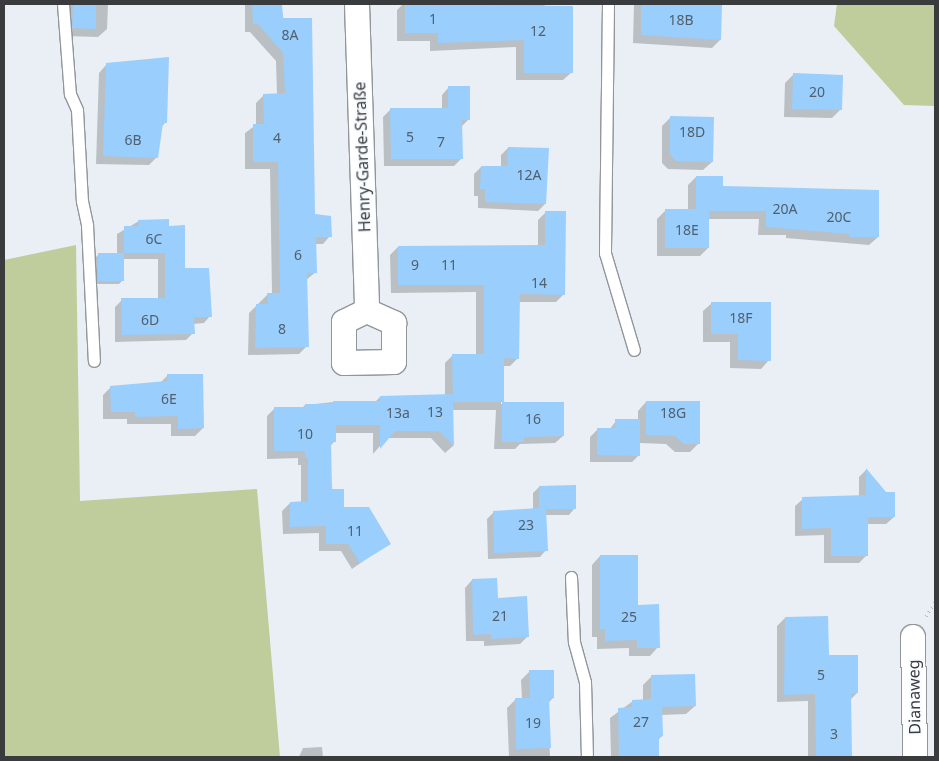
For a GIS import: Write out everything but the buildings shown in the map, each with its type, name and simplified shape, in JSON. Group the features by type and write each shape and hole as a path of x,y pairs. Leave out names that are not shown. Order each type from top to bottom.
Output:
{"street":[{"name":"Henry-Garde-Straße","path":"357,4 367,311"},
{"name":"Dianaweg","path":"913,637 915,757"}],"lane":[{"path":"63,4 70,94 77,110 82,201 87,225 94,361"},
{"path":"608,4 605,252 634,350"},
{"path":"571,577 574,642 585,682 587,757"}],"green space":[{"path":"837,4 935,4 935,106 904,105 834,26"},
{"path":"76,245 80,501 257,489 280,757 4,757 4,260"}]}
